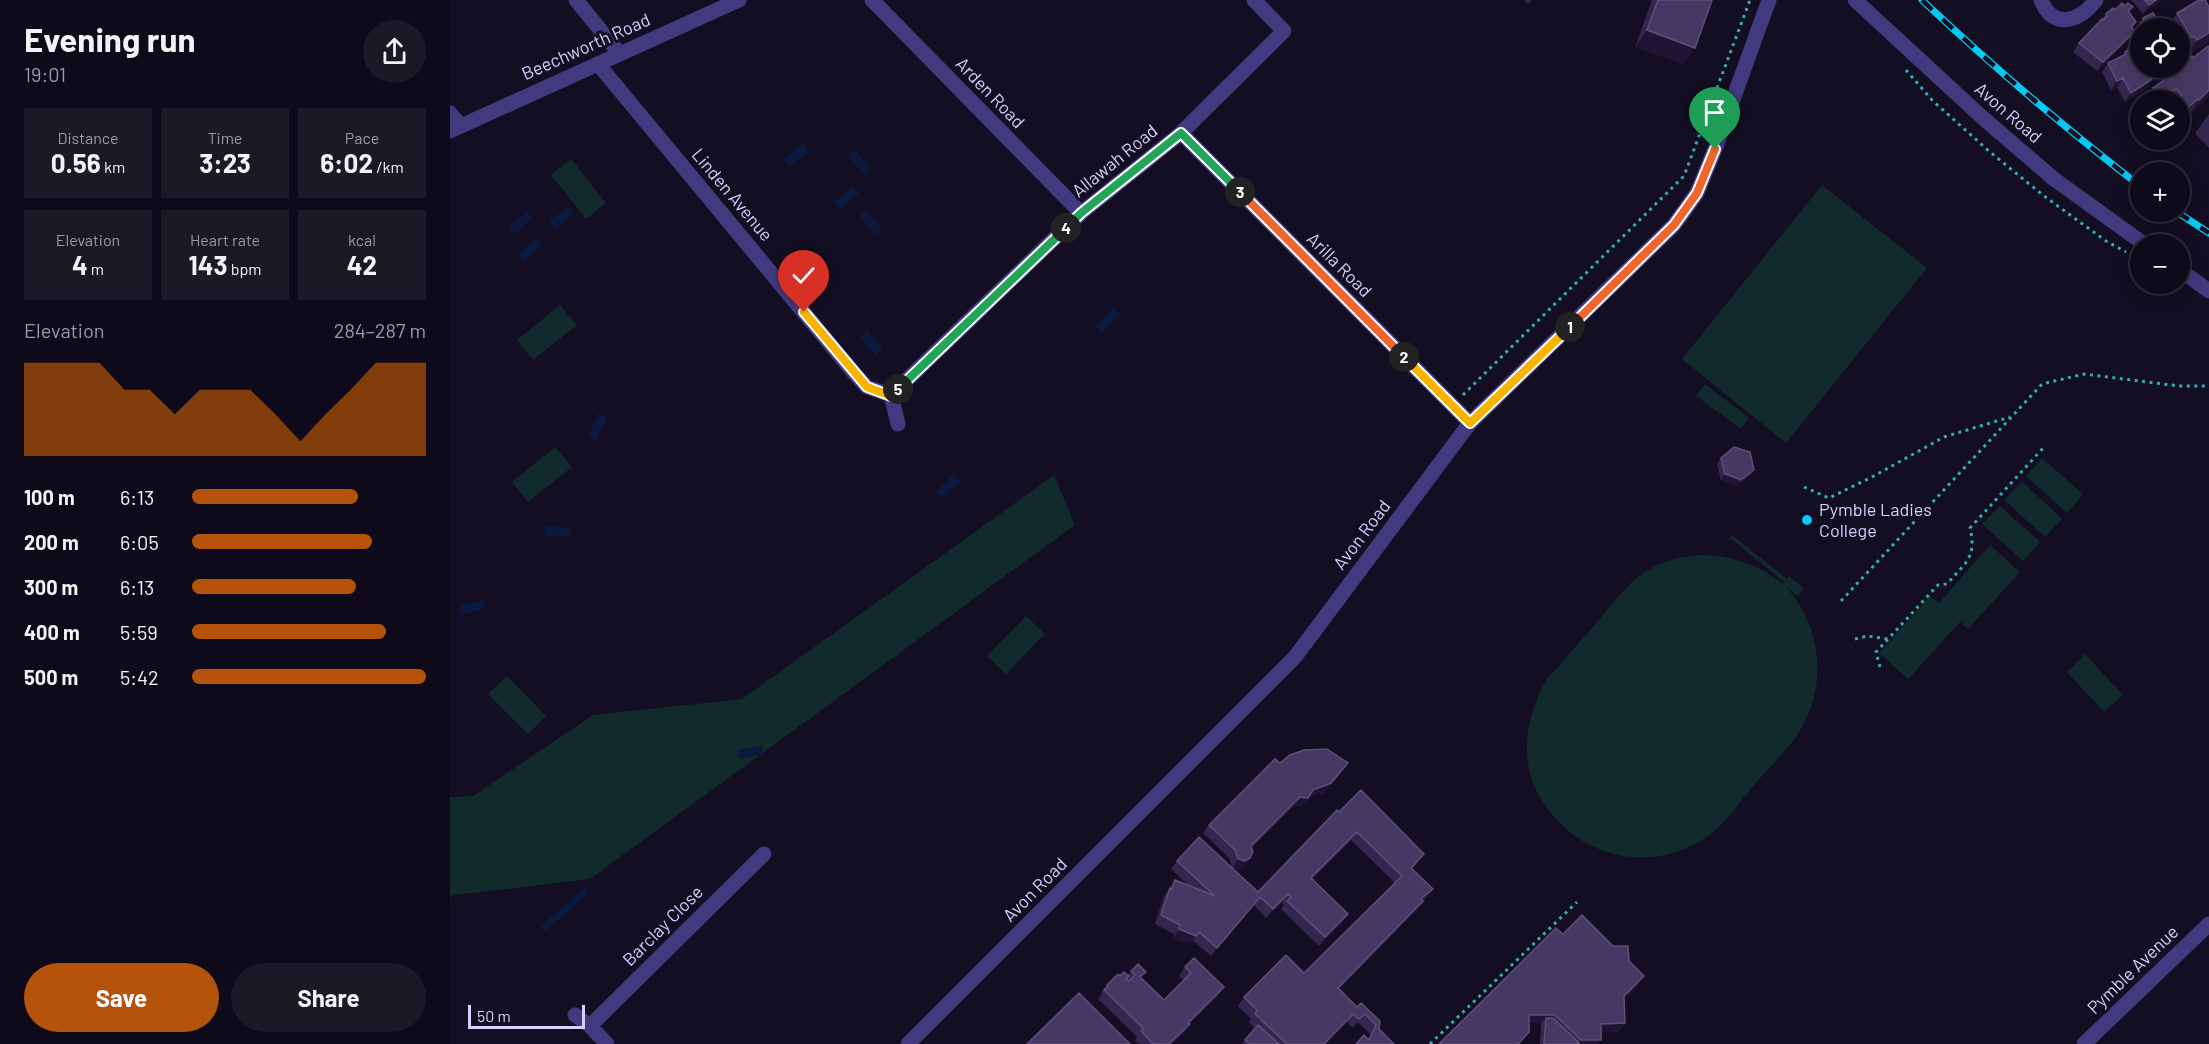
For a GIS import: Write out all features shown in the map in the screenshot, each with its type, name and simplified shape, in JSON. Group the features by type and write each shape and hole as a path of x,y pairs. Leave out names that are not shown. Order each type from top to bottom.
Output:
{"street":[{"path":"576,0 620,54"},
{"name":"Beechworth Road","path":"453,123 598,64 739,0"},
{"name":"Arden Road","path":"872,0 1081,213"},
{"name":"Allawah Road","path":"891,396 1081,213 1181,133 1284,31 1254,0"},
{"name":"Avon Road","path":"908,1044 1295,657 1470,423 1674,225 1697,193 1769,0"},
{"name":"Avon Road","path":"1855,0 1941,80 2054,179 2130,234"},
{"path":"2041,0 2044,8 2053,17 2066,20 2089,9 2096,0"},
{"name":"Linden Avenue","path":"598,64 854,373 867,387 891,396"},
{"name":"Arilla Road","path":"1181,133 1470,423"},
{"path":"2190,277 2209,291"},
{"path":"891,396 898,424"},
{"name":"Barclay Close","path":"590,1026 764,854"},
{"name":"Pymble Avenue","path":"2084,1044 2209,924"},
{"path":"575,1015 590,1026 607,1044"}],"path":[{"path":"1460,398 1684,176 1750,0"},
{"path":"1841,601 2042,384 2084,374 2179,386 2209,386"},
{"path":"1804,487 1829,498 1944,437 2012,417"},
{"path":"1880,667 1876,652 1938,585 1947,584 1972,555 1973,542 1970,528 2045,446"},
{"path":"1855,639 1867,636 1888,639"},
{"path":"1430,1044 1577,902"}],"green space":[{"path":"571,159 606,203 586,219 551,175"},
{"path":"1822,185 1927,268 1786,443 1682,359"},
{"path":"560,305 577,325 533,360 517,340"},
{"path":"1705,384 1749,418 1741,429 1696,396"},
{"path":"555,447 572,467 528,502 512,482"},
{"path":"2042,458 2083,494 2067,513 2026,476"},
{"path":"1054,475 1075,525 590,879 454,895 450,898 450,797 473,796 593,715 742,699"},
{"path":"2022,481 2062,519 2045,537 2004,500"},
{"path":"2000,506 2040,542 2023,561 1982,524"},
{"path":"1732,535 1787,579 1789,576 1804,588 1798,596 1786,587 1808,621 1814,639 1817,678 1808,716 1789,746 1712,833 1691,846 1668,854 1645,857 1622,856 1600,850 1579,839 1561,824 1536,790 1530,775 1527,743 1538,696 1545,681 1627,587 1648,570 1667,561 1707,555 1727,558 1747,563 1783,584 1784,582 1730,538"},
{"path":"1990,545 2020,572 1968,629 1960,622 1908,679 1879,653 1930,596 1939,603"},
{"path":"1026,616 1045,634 1006,674 987,656"},
{"path":"2085,654 2123,695 2104,712 2067,672"},
{"path":"507,676 546,716 528,734 488,694"}],"water":[{"path":"803,144 809,152 789,167 783,159"},
{"path":"855,150 871,168 864,175 848,156"},
{"path":"853,186 859,194 840,209 834,202"},
{"path":"569,206 575,213 555,229 549,221"},
{"path":"866,210 882,228 875,235 859,216"},
{"path":"527,211 533,219 514,234 507,227"},
{"path":"537,238 543,245 524,261 518,253"},
{"path":"1114,307 1120,314 1101,333 1095,326"},
{"path":"867,331 884,349 876,356 860,337"},
{"path":"598,413 607,418 596,440 588,436"},
{"path":"954,474 961,481 943,498 936,492"},
{"path":"546,525 571,528 570,537 545,535"},
{"path":"483,599 486,608 462,615 459,606"},
{"path":"762,746 763,755 739,759 737,750"},
{"path":"584,888 589,893 546,931 541,926"}],"building":[{"path":"1658,0 1712,0 1695,48 1647,30"},
{"path":"2145,0 2156,0 2149,5"},
{"path":"2199,0 2205,0 2209,7 2209,33 2197,40 2194,36 2192,38 2190,18 2180,18 2177,13"},
{"path":"2122,3 2125,6 2128,3 2133,7 2128,11 2133,18 2130,18 2130,36 2103,62 2079,43 2107,16 2106,14 2113,8 2115,10"},
{"path":"2153,13 2156,18 2143,18"},
{"path":"2209,47 2209,90 2199,100 2197,99 2190,106 2190,90 2154,90 2153,88 2167,78 2190,78 2190,58 2192,56 2193,58"},
{"path":"2130,50 2130,78 2153,78 2136,90 2130,91 2123,78 2117,81 2108,63 2126,54 2125,52"},
{"path":"1734,447 1750,452 1754,470 1741,480 1725,474 1721,458"},
{"path":"1327,749 1348,763 1331,783 1313,790 1308,798 1300,797 1251,846 1253,852 1250,858 1245,861 1238,859 1235,850 1209,825 1275,759 1280,763 1290,755 1304,750"},
{"path":"1361,790 1424,854 1411,868 1433,889 1338,988 1357,1007 1361,1003 1380,1021 1379,1029 1394,1044 1356,1044 1364,1035 1369,1040 1376,1025 1365,1014 1359,1019 1353,1014 1324,1044 1287,1044 1255,1014 1257,1010 1244,997 1286,955 1304,973 1402,876 1357,832 1311,878 1348,914 1325,937 1287,901 1291,897 1288,894 1273,909 1260,897 1217,948 1199,932 1196,936 1179,929 1180,925 1161,915 1175,880 1215,896 1177,861 1199,837 1258,892 1337,810 1339,812"},
{"path":"1582,915 1613,946 1628,946 1629,961 1644,976 1624,996 1625,1023 1601,1024 1601,1040 1581,1040 1555,1015 1529,1015 1529,1032 1518,1044 1439,1044 1556,928 1563,934"},
{"path":"1194,958 1224,987 1169,1044 1153,1044 1141,1031 1144,1029 1104,990 1118,974 1120,976 1124,972 1129,976 1126,979 1129,981 1135,975 1131,971 1138,964 1146,972 1140,977 1164,1000 1191,973 1185,967"},
{"path":"1079,993 1130,1044 1027,1044"},
{"path":"1546,1018 1553,1018 1579,1043 1544,1044"},
{"path":"1258,1025 1279,1044 1250,1044 1245,1040"}],"railway":[{"path":"1922,0 2029,96 2130,178"},
{"path":"2190,221 2209,233"}],"place":[{"name":"Pymble Ladies College","path":"1807,520"}],"route":[{"path":"804,312 867,387 891,396 1081,213 1181,133 1470,423 1674,225 1697,193 1715,149"}]}
